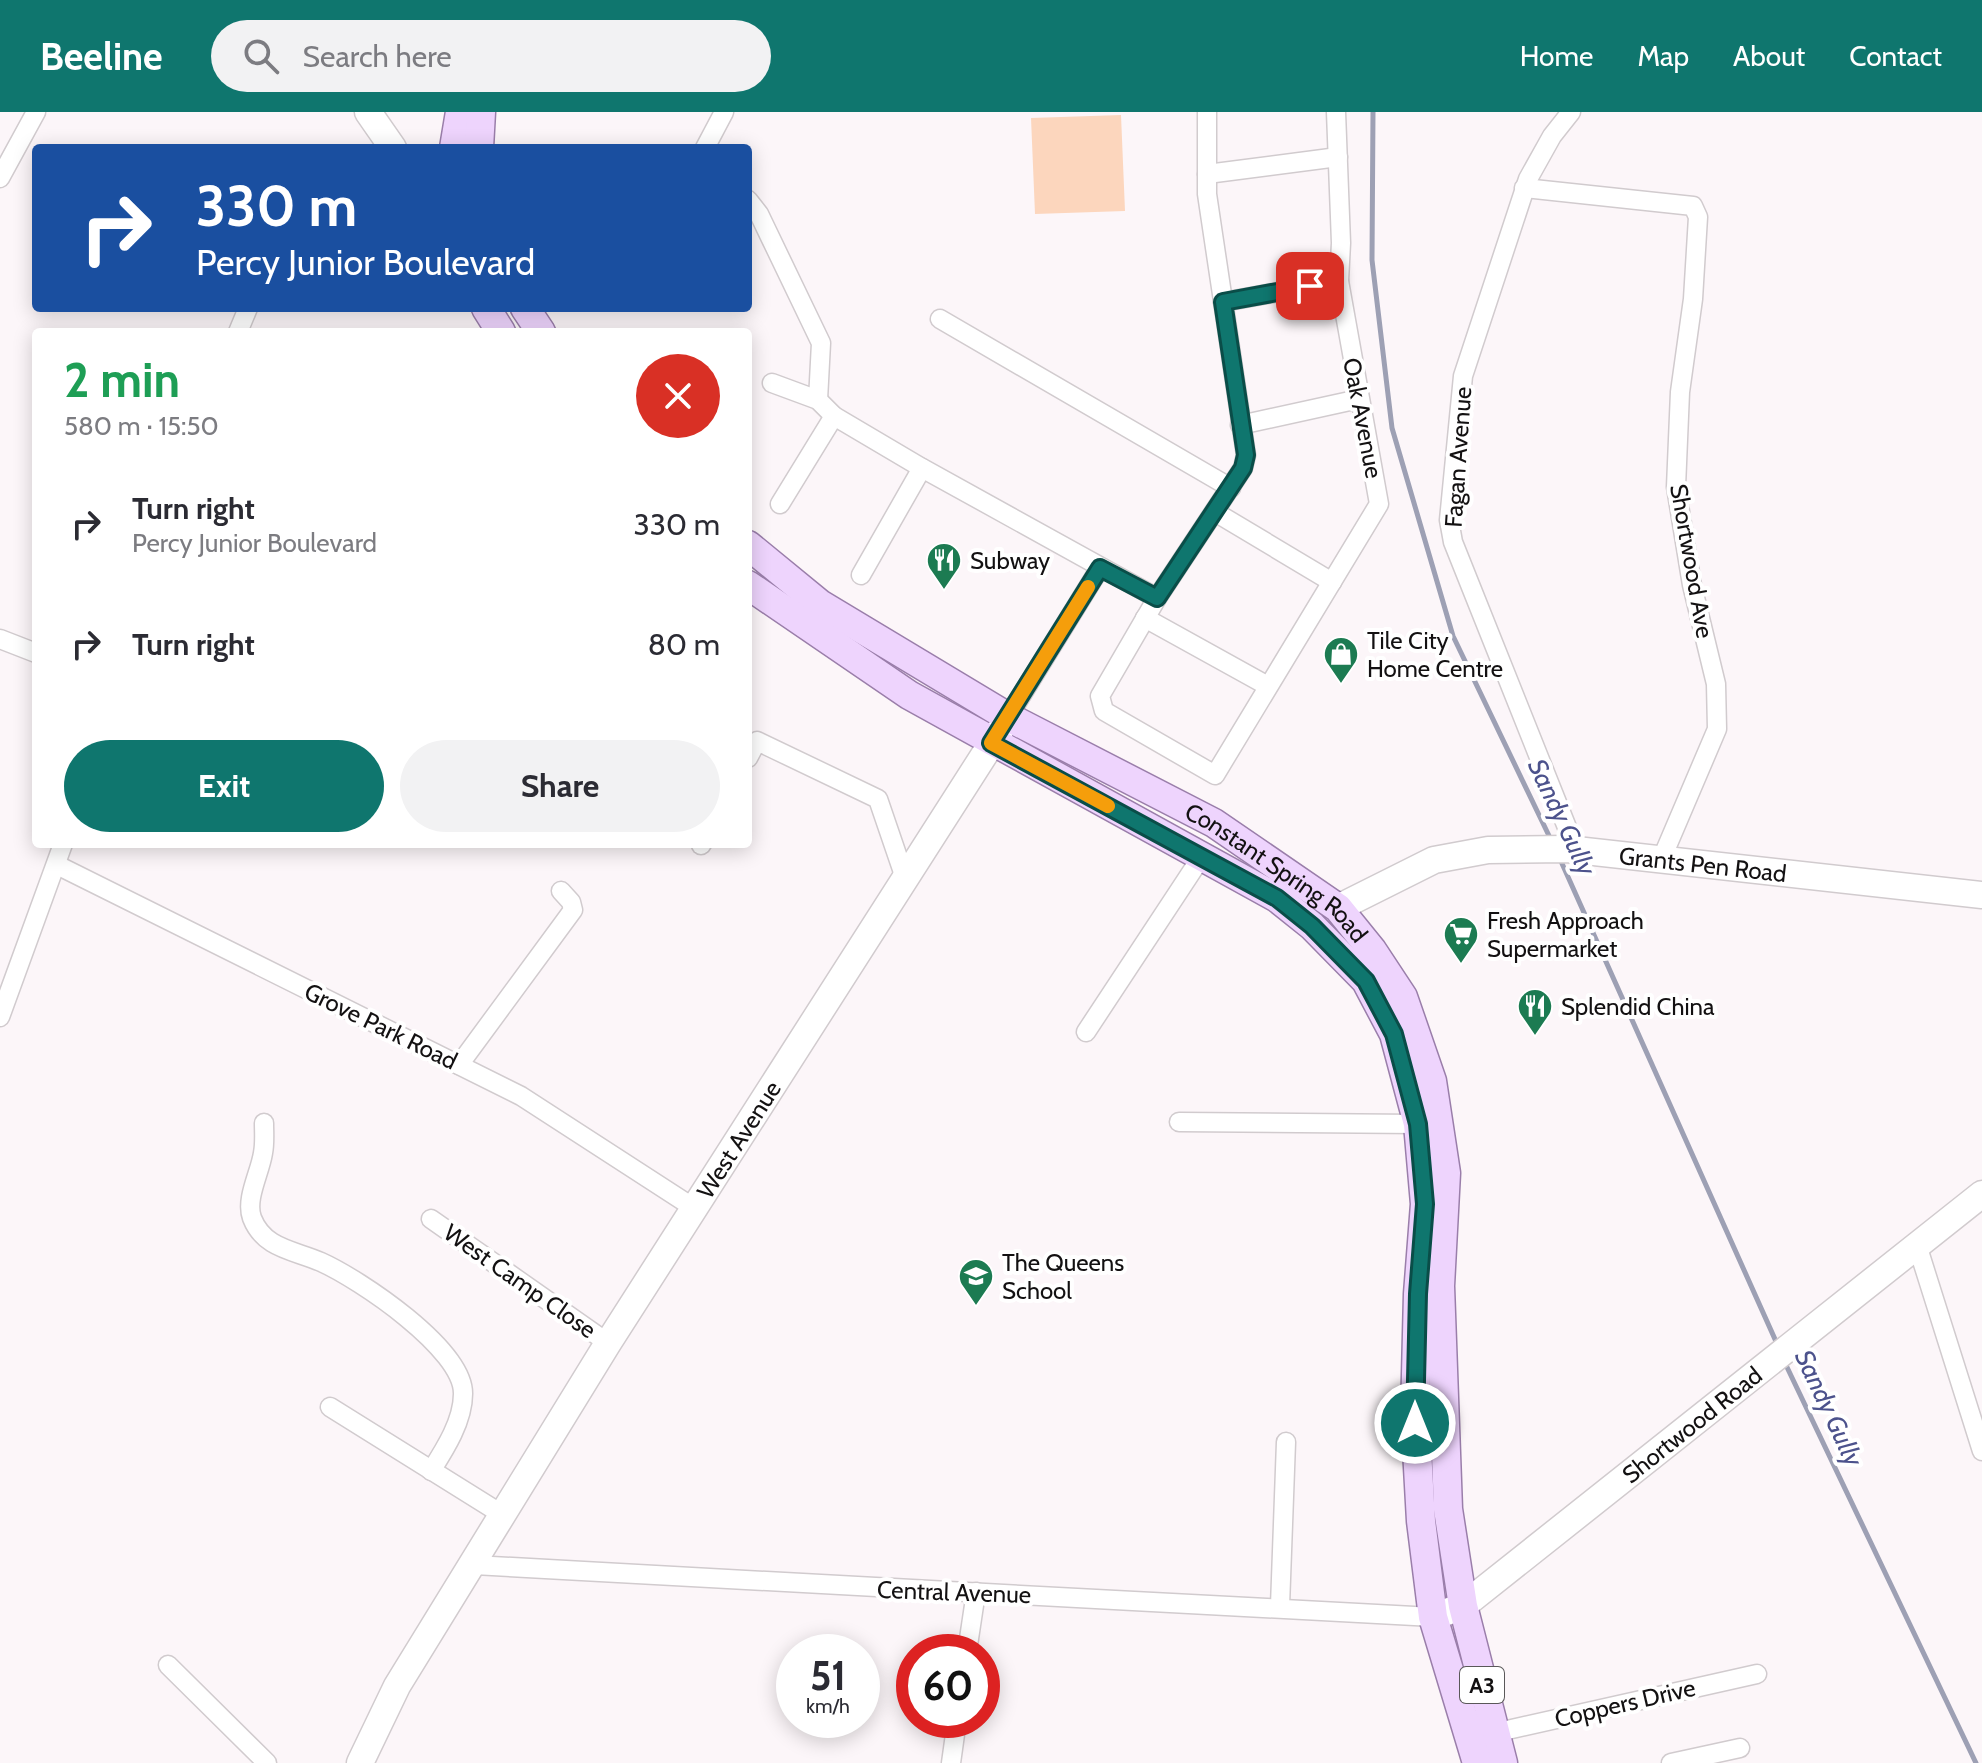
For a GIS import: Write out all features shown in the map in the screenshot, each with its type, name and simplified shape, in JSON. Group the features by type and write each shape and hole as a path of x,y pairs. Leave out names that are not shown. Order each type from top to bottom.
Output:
{"main road":[{"path":"459,144 460,112"},
{"path":"461,144 481,112"},
{"name":"Constant Spring Road","path":"752,548 820,604 1008,717 1214,823 1338,908 1372,950 1403,997 1432,1081 1446,1173 1440,1286 1448,1509 1463,1606 1503,1763"},
{"name":"Constant Spring Road","path":"752,588 909,695 991,743 1277,898 1312,926 1366,981 1394,1034 1418,1124 1425,1204 1418,1294 1415,1414 1421,1521 1433,1617 1477,1763"}],"street":[{"path":"0,178 36,112"},
{"path":"368,112 383,144"},
{"path":"707,144 724,112"},
{"path":"1207,112 1207,174 1246,455 1243,468 1231,488 1145,618 1268,686"},
{"name":"Oak Avenue","path":"1145,618 1104,684 1100,696 1104,711 1215,775 1379,504 1339,281 1341,243 1336,112"},
{"name":"Fagan Avenue","path":"1571,112 1552,136 1524,188 1463,376 1449,520 1453,542 1572,849"},
{"path":"1207,174 1338,157"},
{"name":"Shortwood Ave","path":"1524,188 1693,206 1698,217 1693,299 1680,392 1676,487 1692,585 1719,706 1717,729 1662,858"},
{"path":"752,205 821,343 818,400"},
{"path":"1223,302 1339,281"},
{"path":"940,319 1231,488"},
{"path":"772,383 818,400 834,416 922,468 1157,598"},
{"path":"1240,425 1359,399"},
{"path":"780,504 834,416"},
{"path":"861,575 922,468"},
{"path":"1215,512 1332,582"},
{"path":"1008,717 1100,568"},
{"path":"0,639 32,651"},
{"name":"West Avenue","path":"360,1763 397,1686 608,1343 1008,717"},
{"path":"752,750 757,741 878,799 905,878"},
{"path":"0,1017 62,848"},
{"name":"Grants Pen Road","path":"1338,908 1434,860 1503,850 1572,849 1877,886 1982,895"},
{"path":"1086,1032 1202,856"},
{"name":"Grove Park Road","path":"57,865 521,1096 694,1208"},
{"path":"459,1065 573,910 571,902 561,891"},
{"path":"1179,1122 1418,1124"},
{"path":"264,1123 264,1151 249,1208 263,1236 286,1251 322,1262 395,1309 437,1343 456,1364 464,1396 454,1430 431,1471"},
{"name":"Shortwood Road","path":"1433,1617 1463,1606 1918,1248 1982,1194"},
{"name":"West Camp Close","path":"431,1219 608,1343"},
{"path":"1918,1248 1982,1451"},
{"path":"330,1407 503,1515"},
{"path":"1280,1606 1286,1442"},
{"name":"Central Avenue","path":"474,1565 865,1589 1280,1606 1433,1617"},
{"path":"970,1634 976,1592"},
{"path":"168,1665 267,1763"},
{"name":"Coppers Drive","path":"1494,1733 1757,1674"},
{"path":"951,1763 954,1738"},
{"path":"1671,1763 1740,1748"}],"shaded area":[{"path":"1121,115 1125,211 1035,214 1031,118"}],"waterway":[{"name":"Sandy Gully","path":"1373,112 1372,260 1392,428 1453,636 1552,842"},
{"name":"Sandy Gully","path":"1560,859 1778,1346"},
{"name":"Sandy Gully","path":"1785,1363 1976,1763"}],"slow traffic":[{"path":"1088,587 991,743 1108,806"}],"place":[{"name":"Subway","path":"944,591"},
{"name":"Tile City Home Centre","path":"1341,685"},
{"name":"Fresh Approach Supermarket","path":"1461,965"},
{"name":"Splendid China","path":"1535,1037"},
{"name":"The Queens School","path":"976,1307"}],"route":[{"path":"1310,286 1223,302 1246,455 1243,468 1157,598 1100,568 991,743 1277,898 1312,926 1366,981 1394,1034 1418,1124 1425,1204 1418,1294 1415,1423"}]}
